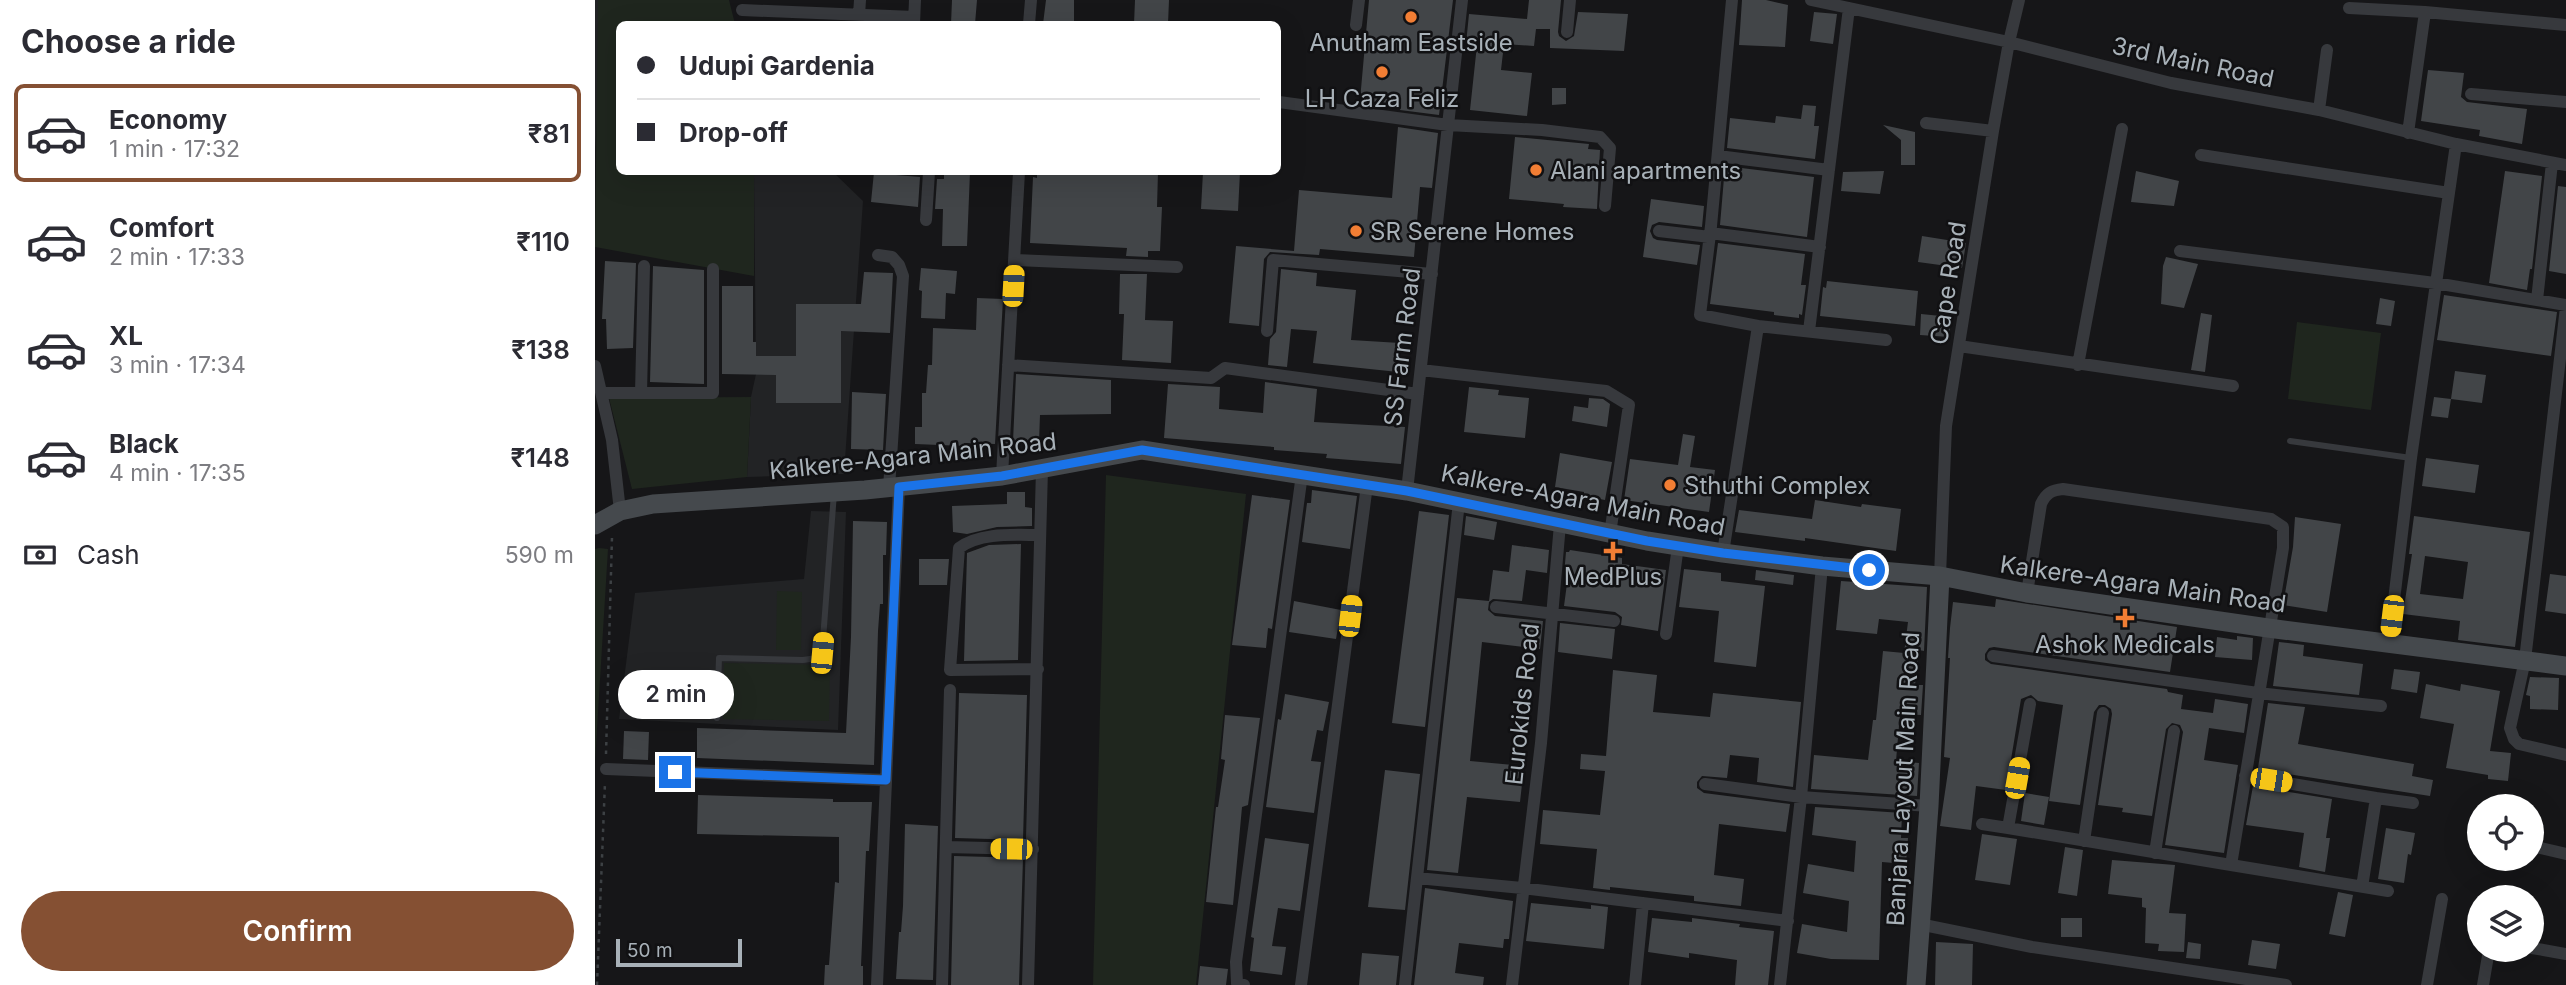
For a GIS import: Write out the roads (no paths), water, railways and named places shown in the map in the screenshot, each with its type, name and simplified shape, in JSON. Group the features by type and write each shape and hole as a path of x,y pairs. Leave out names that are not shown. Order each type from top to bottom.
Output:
{"street":[{"path":"859,15 860,0"},
{"path":"742,10 792,6 806,18 859,15 914,21 915,0"},
{"path":"1029,21 1031,0"},
{"path":"1356,25 1359,0"},
{"name":"SS Farm Road","path":"1407,491 1462,0"},
{"path":"1567,32 1570,0"},
{"path":"1732,0 1700,315 1758,326 1886,340"},
{"name":"3rd Main Road","path":"1811,0 2009,42 2171,83 2319,110 2456,144 2566,165"},
{"name":"Cape Road","path":"1940,576 1946,426 1993,131 2019,0"},
{"path":"1809,331 1849,8"},
{"path":"2349,9 2425,12 2566,25"},
{"path":"2409,133 2425,12"},
{"path":"2319,110 2327,50"},
{"path":"2471,93 2566,102"},
{"path":"1281,102 1448,125 1542,130 1600,137 1610,148 1605,205"},
{"path":"1926,123 1993,131"},
{"path":"2078,365 2122,129"},
{"path":"2389,642 2411,458 2456,144"},
{"path":"2201,155 2449,193"},
{"path":"1718,156 1829,170"},
{"path":"2537,300 2552,163"},
{"path":"926,220 929,175"},
{"path":"1002,476 1019,175"},
{"path":"1659,231 1820,247"},
{"path":"2180,251 2435,283 2566,306 2525,660 2510,729 2519,744 2566,755"},
{"path":"877,985 903,276 892,257 879,255"},
{"path":"1014,260 1177,267"},
{"path":"1267,331 1273,260 1432,274"},
{"path":"641,393 644,265"},
{"path":"602,393 713,393 713,269"},
{"path":"1723,553 1758,326"},
{"path":"1959,346 2233,386"},
{"path":"1007,365 1211,377 1225,368 1418,394"},
{"path":"595,366 602,393 608,517"},
{"path":"1421,370 1606,391 1629,405 1610,534"},
{"name":"Kalkere-Agara Main Road","path":"608,517 653,504 894,487 1002,476 1142,450 1407,491 1610,534 1723,553 1822,566 1940,576 2027,593 2268,628 2566,666"},
{"path":"1028,985 1042,469"},
{"path":"1244,985 1237,983 1236,962 1302,474"},
{"path":"1301,985 1367,485"},
{"path":"2027,593 2042,504 2050,492 2063,489 2278,522 2283,527 2283,548 2231,865"},
{"path":"1405,985 1459,502"},
{"name":"Eurokids Road","path":"1512,985 1541,743 1560,524"},
{"path":"1038,669 950,670 959,548 967,542 1005,535 1040,535"},
{"path":"1666,634 1678,546"},
{"path":"1780,985 1801,797 1822,566"},
{"name":"Banjara Layout Main Road","path":"1916,985 1929,806 1940,576"},
{"path":"1496,607 1614,621"},
{"path":"1993,656 2258,693 2381,706"},
{"path":"943,985 950,690"},
{"path":"2008,828 2030,704"},
{"path":"2084,841 2103,713"},
{"path":"2155,853 2174,731"},
{"path":"606,769 886,780"},
{"path":"2245,776 2413,803"},
{"path":"1705,784 1801,797 1929,806"},
{"path":"2362,887 2376,798"},
{"path":"1982,824 2388,891"},
{"path":"946,847 1033,849"},
{"path":"2544,849 2566,854"},
{"path":"1417,878 1522,888 1788,921"},
{"path":"2427,985 2442,899"},
{"path":"1635,985 1643,903"},
{"path":"1919,923 2032,947 2286,985"},
{"path":"2544,950 2566,954"},
{"path":"2483,985 2487,962"}],"lane":[{"path":"2290,441 2411,458"},
{"path":"717,718 719,658 803,660 817,658 822,653 834,491"}],"place":[{"name":"Anutham Eastside","path":"1411,17"},
{"name":"LH Caza Feliz","path":"1382,72"},
{"name":"Alani apartments","path":"1536,170"},
{"name":"SR Serene Homes","path":"1356,231"},
{"name":"Sthuthi Complex","path":"1670,485"},
{"name":"MedPlus","path":"1613,551"},
{"name":"Ashok Medicals","path":"2125,618"}]}
